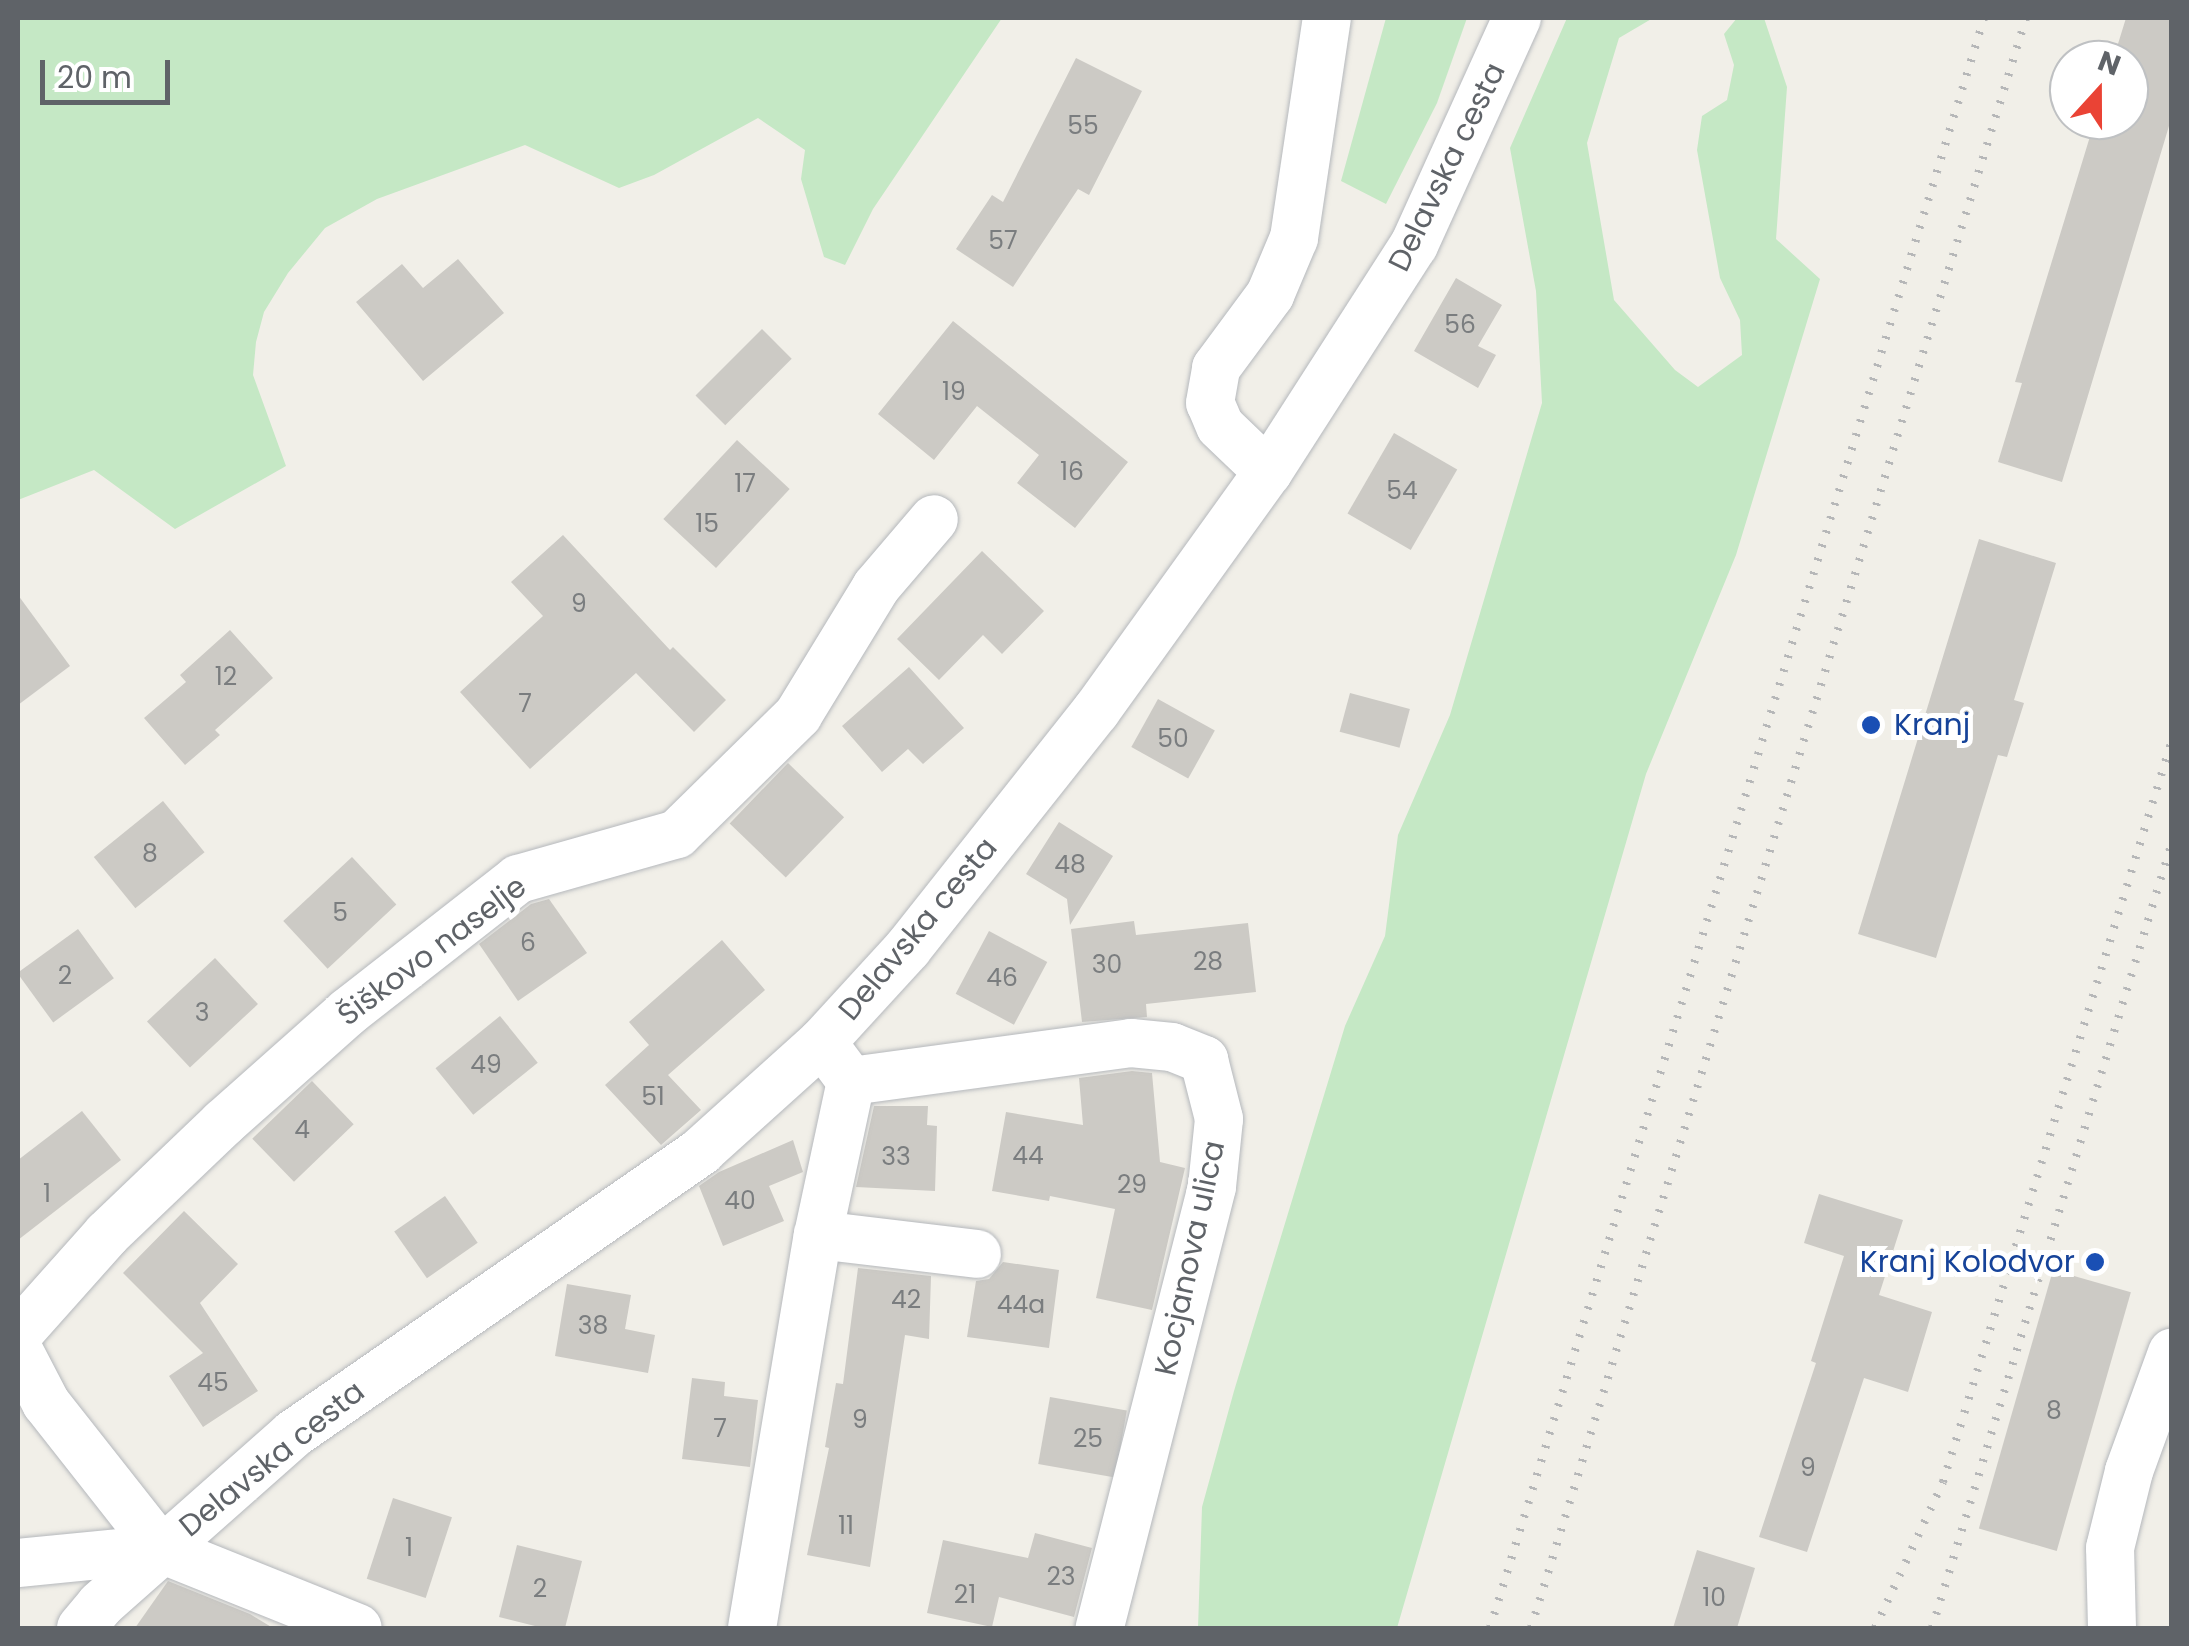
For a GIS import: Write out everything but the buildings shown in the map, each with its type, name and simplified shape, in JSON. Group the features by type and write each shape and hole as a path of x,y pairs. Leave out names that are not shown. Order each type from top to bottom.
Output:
{"street":[{"path":"1268,472 1220,426 1210,402 1216,368 1270,295 1294,238 1327,18"},
{"name":"Delavska cesta","path":"81,1628 100,1605 293,1434 700,1151 822,1042 908,948 1096,711 1268,472 1414,245 1517,18"},
{"name":"Šiškovo naselje","path":"18,1334 107,1234 237,1110 348,1012 518,880 677,834 798,715 876,587 934,519"},
{"path":"752,1628 818,1234 852,1081 822,1042"},
{"name":"Kocjanova ulica","path":"852,1081 1131,1043 1172,1047 1204,1060 1219,1119 1212,1186 1100,1628"},
{"path":"818,1234 977,1254"},
{"path":"18,1349 46,1404 162,1549"},
{"path":"2112,1628 2110,1548 2130,1471 2172,1353"},
{"path":"18,1563 162,1549 358,1628"}],"green space":[{"path":"18,18 1002,18 873,209 845,265 824,257 801,179 805,150 758,118 654,175 619,188 525,145 377,199 325,228 288,273 264,312 256,342 253,375 286,466 175,529 94,470 18,500"},
{"path":"1386,18 1467,18 1437,103 1386,204 1341,181"},
{"path":"1567,18 1653,18 1619,38 1587,143 1614,300 1675,370 1698,387 1742,355 1740,320 1720,278 1697,150 1702,116 1727,100 1734,65 1724,34 1737,18 1764,18 1787,87 1776,239 1820,279 1736,555 1646,774 1397,1628 1198,1628 1202,1507 1234,1391 1345,1026 1385,936 1398,835 1450,715 1542,403 1536,291 1510,148"}],"railway":[{"path":"1490,1628 1984,18"},
{"path":"1531,1628 2026,18"},
{"path":"1875,1628 1943,1482 2172,740"},
{"path":"1932,1628 2172,842"}],"place":[{"name":"Kranj","path":"1871,725"},
{"name":"Kranj Kolodvor","path":"2095,1262"}]}
